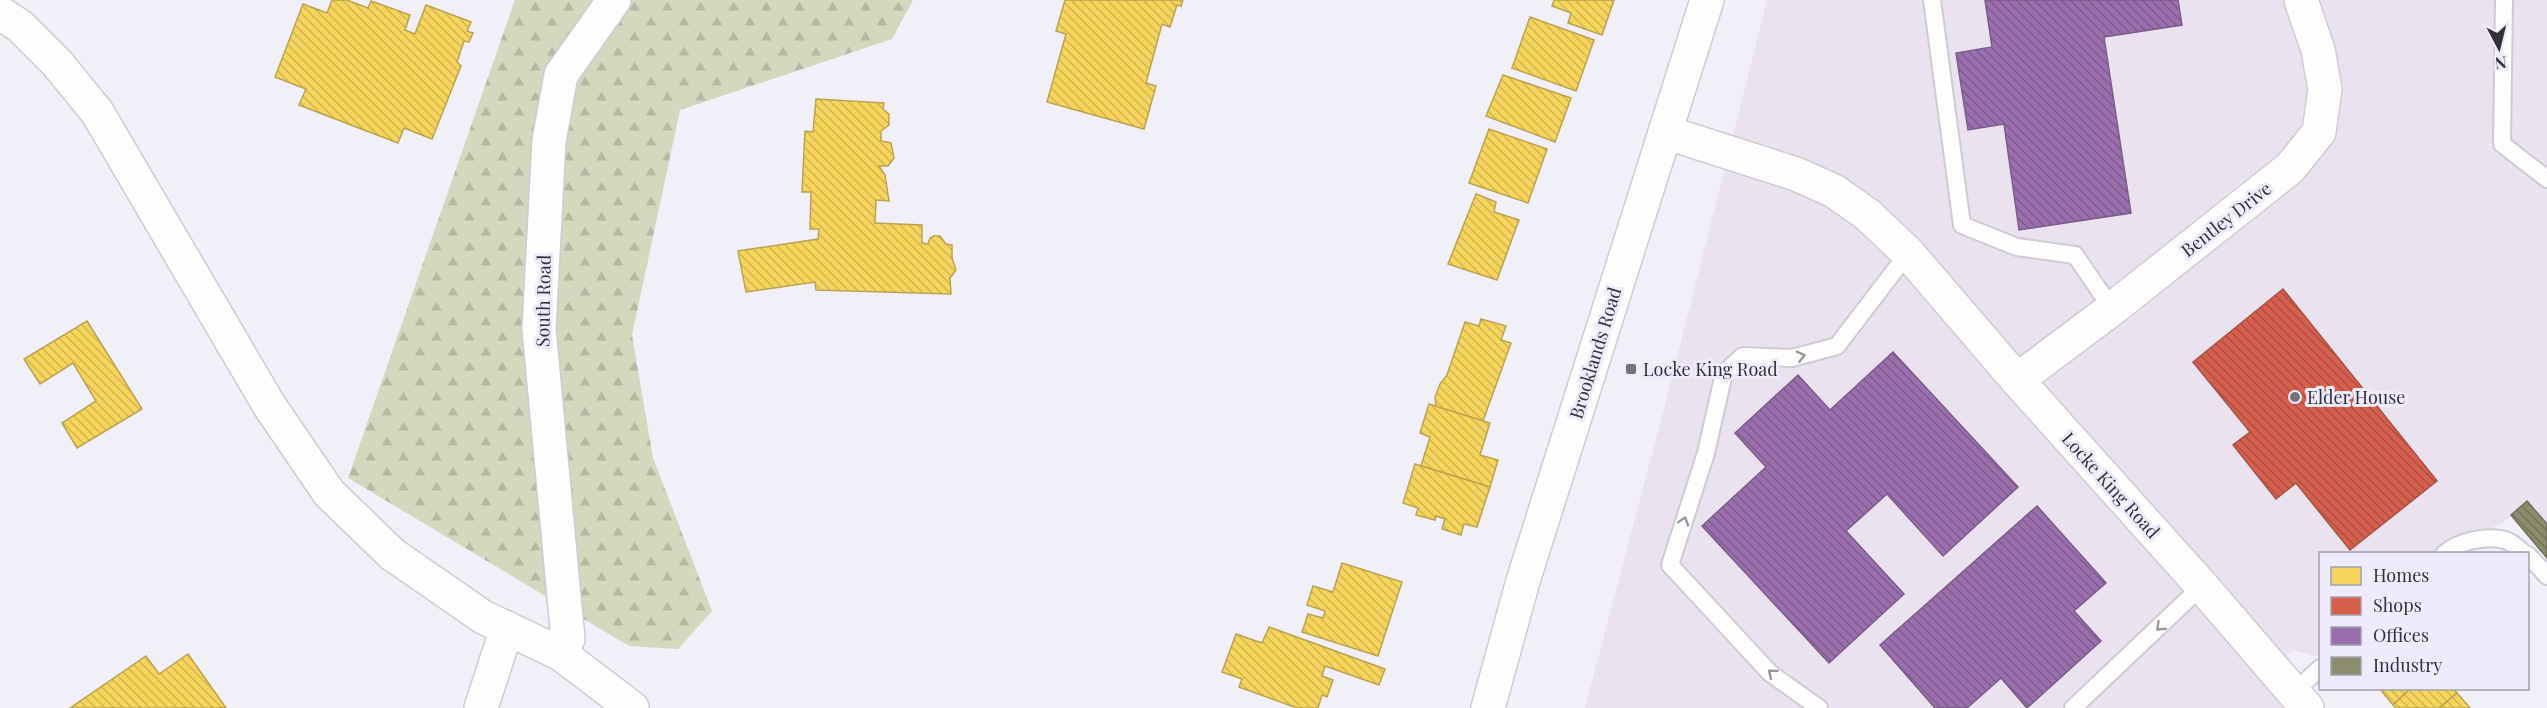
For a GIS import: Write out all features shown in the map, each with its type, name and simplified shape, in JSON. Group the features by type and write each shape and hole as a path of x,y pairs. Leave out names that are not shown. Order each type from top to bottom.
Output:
{"street":[{"name":"South Road","path":"561,654 568,639 539,329 549,141 561,75 614,0"},
{"name":"Brooklands Road","path":"1488,708 1527,570 1707,0"},
{"name":"Bentley Drive","path":"2017,380 2112,309 2290,168 2319,132 2325,89 2318,50 2301,0"},
{"path":"0,13 20,26 57,63 97,112 269,405 329,493 392,554 483,617 561,654 632,708"},
{"name":"Locke King Road","path":"1665,132 1796,174 1834,191 1868,215 1908,253 2300,700"},
{"path":"481,708 507,628"}],"lane":[{"path":"1932,0 1962,225 2018,247 2074,255 2112,309"},
{"path":"2504,0 2502,144 2547,179"},
{"path":"1819,708 1770,673 1670,565 1706,453 1724,373 1743,356 1791,358 1837,346 1908,253"},
{"path":"2448,552 2467,542 2491,539 2506,540 2523,552"},
{"path":"2529,557 2547,576"},
{"path":"2073,708 2202,586"},
{"path":"2300,700 2319,670"}],"shaded area":[{"path":"1767,0 2547,0 2547,524 2527,501 2504,522 2488,530 2464,534 2433,552 2319,552 2319,654 2315,656 2293,650 2261,676 2289,708 1585,708 1672,378"}],"green space":[{"path":"515,0 913,0 892,39 680,110 632,335 653,458 712,611 678,649 629,646 348,478"}],"building: Homes":[{"path":"332,0 347,0 368,8 371,1 410,15 405,30 415,34 426,5 471,22 467,31 473,33 469,42 464,41 457,62 461,66 432,139 404,128 398,143 299,105 306,89 275,77 303,4 327,13"},
{"path":"1065,0 1183,0 1181,6 1177,5 1170,27 1162,24 1146,83 1156,86 1144,129 1047,102 1066,34 1056,31"},
{"path":"1554,0 1614,0 1602,35 1568,23 1571,13 1552,6"},
{"path":"1530,17 1594,40 1576,91 1512,68"},
{"path":"1503,75 1571,98 1555,142 1486,116"},
{"path":"816,99 884,103 883,109 889,114 889,125 881,131 881,141 891,143 894,158 888,166 879,166 885,175 889,201 876,200 875,223 922,225 922,243 928,244 930,238 940,236 946,244 952,245 952,258 956,270 950,278 951,294 816,290 815,282 746,292 738,251 818,239 819,229 810,229 811,192 802,192 805,131 813,132"},
{"path":"1489,129 1547,149 1528,203 1469,183"},
{"path":"1476,194 1496,202 1494,212 1519,220 1497,280 1448,264"},
{"path":"1481,319 1506,326 1501,340 1511,343 1483,421 1436,407 1435,397 1440,384 1447,375 1465,322 1479,326"},
{"path":"87,321 142,409 77,448 62,423 96,401 73,363 40,384 24,359"},
{"path":"1429,404 1490,423 1480,455 1498,460 1490,487 1421,466 1430,437 1420,433"},
{"path":"1415,464 1490,487 1477,527 1464,524 1461,535 1442,529 1445,519 1436,516 1435,520 1416,515 1418,508 1403,503"},
{"path":"1342,563 1402,582 1378,656 1302,632 1308,614 1323,618 1325,611 1307,605 1313,586 1333,592"},
{"path":"1269,627 1385,669 1379,685 1325,666 1322,676 1333,680 1327,697 1322,695 1318,708 1297,708 1239,687 1242,679 1222,672 1236,634 1262,643"},
{"path":"188,654 226,708 70,708 146,656 159,674"},
{"path":"2381,690 2409,690 2393,705"},
{"path":"2409,690 2455,690 2457,693 2439,708 2396,708 2393,705"},
{"path":"2457,693 2470,708 2439,708"}],"building: Shops":[{"name":"Elder House","path":"2283,289 2437,481 2350,550 2296,483 2276,499 2233,445 2250,432 2193,362"}],"building: Offices":[{"path":"1985,0 2178,0 2182,25 2104,37 2131,213 2019,230 2004,124 1968,130 1956,53 1992,47"},
{"path":"1893,352 2018,487 1943,556 1887,494 1846,531 1904,594 1829,663 1702,526 1766,467 1735,433 1798,375 1830,410"},
{"path":"2037,506 2106,583 2074,611 2101,641 2027,708 2001,678 1967,708 1935,708 1880,645"}],"building: Industry":[{"path":"2527,501 2547,524 2547,558 2511,515"}],"place":[{"name":"Locke King Road","path":"1631,369"},
{"name":"Elder House","path":"2295,397"}]}
